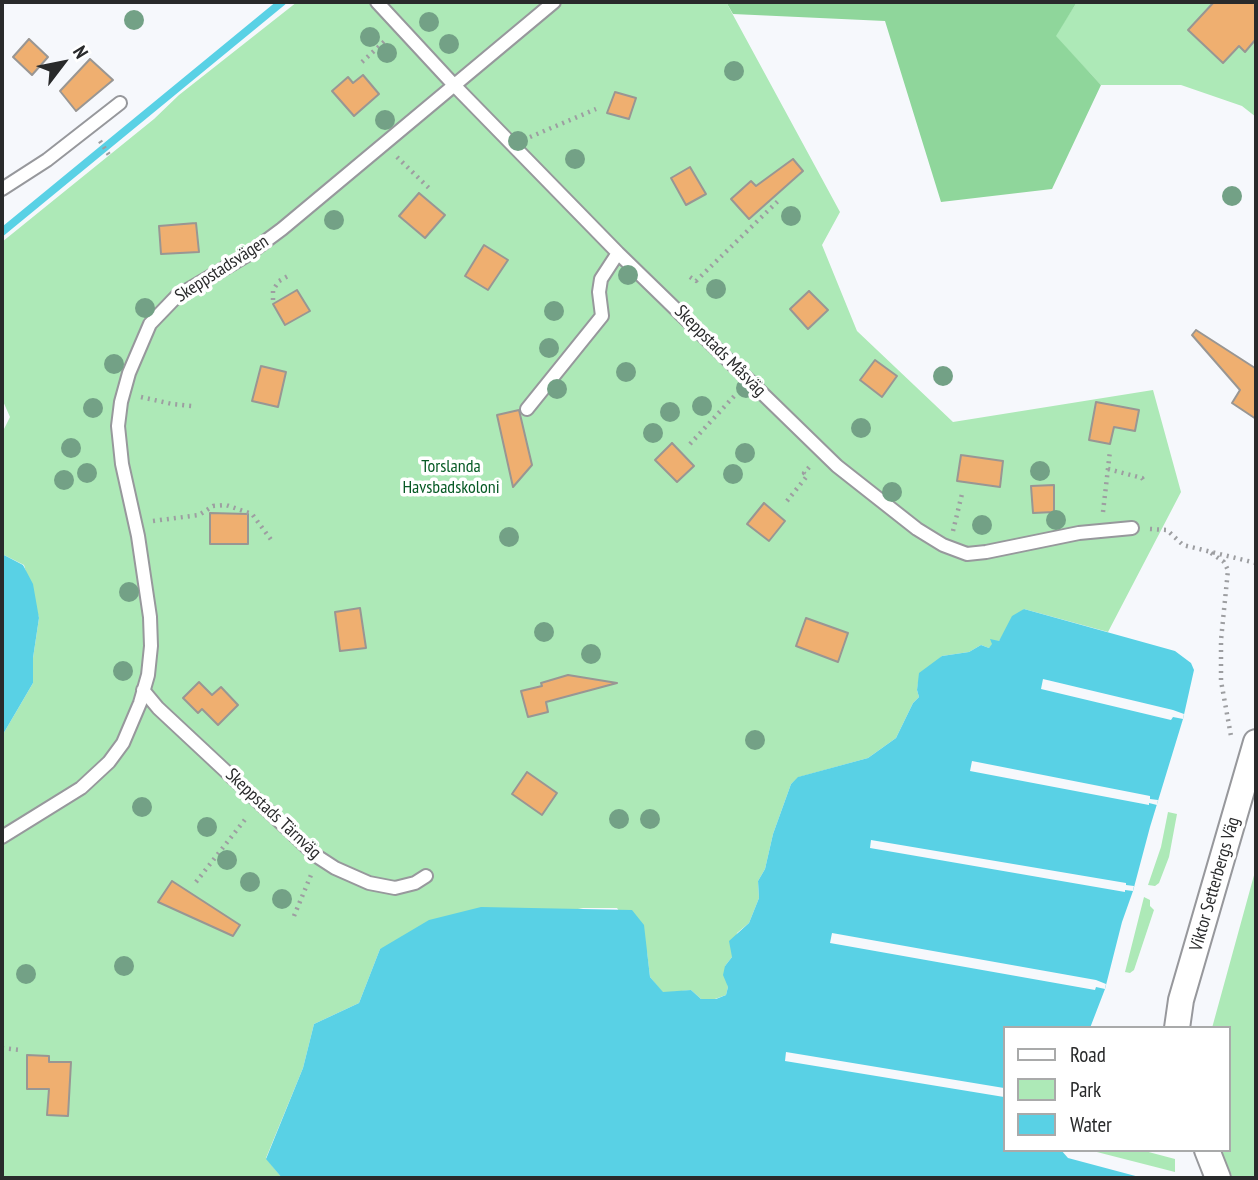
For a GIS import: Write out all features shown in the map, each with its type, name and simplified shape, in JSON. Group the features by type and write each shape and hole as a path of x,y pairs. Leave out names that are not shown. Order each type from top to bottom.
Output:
{"street":[{"name":"Viktor Setterbergs Väg","path":"1177,1026 1181,1000 1245,744"},
{"path":"1209,1152 1218,1178"}],"lane":[{"name":"Skeppstads Måsväg","path":"377,2 618,253 822,452 892,511 937,542 967,554 1079,533 1132,528"},
{"name":"Skeppstadsvägen","path":"2,837 81,788 110,762 133,724 144,690 151,646 150,617 135,523 122,464 118,426 124,393 150,324 184,292 264,243 554,2"},
{"path":"2,189 47,160 120,103"},
{"path":"527,409 602,316 599,292 601,279 618,253"},
{"name":"Skeppstads Tärnväg","path":"144,690 158,708 318,858 335,869 369,883 395,888 415,883 426,876"}],"path":[{"path":"362,62 401,27"},
{"path":"514,147 596,109"},
{"path":"102,143 111,158"},
{"path":"384,145 432,191"},
{"path":"690,277 696,281 778,201"},
{"path":"273,300 273,290 279,281 288,276"},
{"path":"690,444 750,380"},
{"path":"124,393 192,406"},
{"path":"1101,533 1110,451"},
{"path":"787,501 807,476 804,473 822,452"},
{"path":"1108,468 1142,478 1144,481"},
{"path":"950,548 962,494"},
{"path":"135,523 199,515 213,506 226,505 252,514 272,541"},
{"path":"1132,528 1167,530 1183,545 1256,563"},
{"path":"1211,553 1224,562 1228,570 1221,640 1221,681 1245,744"},
{"path":"196,883 259,801"},
{"path":"293,916 318,858"},
{"path":"2,1048 21,1050"}],"green space":[{"name":"Torslanda Havsbadskoloni","path":"297,2 726,2 840,212 822,245 857,331 953,422 1153,390 1181,492 1108,632 1024,609 999,641 989,648 981,645 969,652 942,656 918,683 919,697 913,703 896,738 868,758 799,777 791,784 773,834 765,869 758,881 759,898 749,923 737,933 732,957 725,966 728,987 726,995 715,999 701,999 691,990 663,993 650,977 647,952 617,908 583,908 380,949 359,1003 314,1024 303,1068 266,1158 282,1178 2,1178 2,736 33,683 33,658 39,618 24,565 2,554 2,433 10,417 2,399 2,242 154,119 179,95"},
{"path":"726,2 1077,2 1056,36 1101,85 1052,189 941,202 885,21 733,14"},
{"path":"1077,2 1256,2 1256,117 1242,106 1181,85 1101,85 1055,36"},
{"path":"1168,812 1177,814 1169,857 1159,883 1155,886 1148,885 1161,847"},
{"path":"1256,868 1256,1178 1233,1178 1221,1152 1230,1152 1230,1026 1213,1026"},
{"path":"1144,897 1150,900 1150,906 1154,910 1134,970 1125,972"},
{"path":"1097,1152 1149,1152 1175,1159 1175,1172"}],"water":[{"path":"2,554 23,565 33,584 39,618 33,658 33,683 2,736"},
{"path":"1024,609 1175,651 1191,663 1194,670 1183,719 1122,922 1105,989 1091,1026 1002,1026 1002,1152 1063,1152 1068,1158 1143,1178 282,1178 266,1159 303,1068 314,1024 359,1003 380,949 429,920 481,907 632,910 644,925 650,977 663,992 691,990 701,999 716,999 726,995 728,987 723,975 725,966 732,957 729,941 749,923 759,898 758,881 765,869 773,834 791,784 798,777 868,758 896,738 913,703 919,697 919,673 942,656 969,652 981,645 989,648 992,644 990,639 999,641 1012,616"}],"pier":[{"path":"1043,679 1173,710 1184,714 1183,719 1173,717 1171,720 1041,689"},
{"path":"972,761 1150,796 1150,799 1158,800 1157,805 970,771"},
{"path":"871,840 1134,886 1133,891 1125,892 870,848"},
{"path":"832,933 1096,980 1106,984 1105,989 1096,987 1095,990 830,943"},
{"path":"786,1052 1002,1088 1002,1097 785,1061"}],"building":[{"path":"1214,2 1256,2 1256,39 1245,52 1239,46 1223,63 1188,30"},
{"path":"29,39 48,57 32,75 13,57"},
{"path":"90,59 113,80 76,111 60,91"},
{"path":"363,75 379,94 354,116 332,91 348,77 353,83"},
{"path":"615,92 636,98 629,119 607,113"},
{"path":"793,159 803,171 749,219 731,199 751,181 756,186"},
{"path":"690,167 706,194 686,205 671,178"},
{"path":"419,193 445,215 425,238 399,216"},
{"path":"196,223 199,252 161,254 159,226"},
{"path":"484,245 508,260 488,290 465,276"},
{"path":"297,290 310,311 285,325 273,304"},
{"path":"809,291 828,310 808,329 790,309"},
{"path":"1196,330 1255,368 1256,365 1256,419 1232,403 1240,390 1192,335"},
{"path":"875,360 897,376 882,397 860,380"},
{"path":"261,366 286,372 278,407 252,401"},
{"path":"1096,402 1139,410 1135,431 1114,427 1110,444 1089,440"},
{"path":"519,410 532,465 513,487 497,415"},
{"path":"672,443 694,466 677,482 655,460"},
{"path":"961,455 1003,461 1000,487 957,481"},
{"path":"1054,485 1054,512 1033,513 1031,486"},
{"path":"764,503 785,521 769,541 747,524"},
{"path":"210,513 248,514 248,544 210,544"},
{"path":"360,608 366,648 340,651 335,612"},
{"path":"806,618 848,633 838,662 796,646"},
{"path":"568,675 617,683 546,702 548,712 528,717 521,691"},
{"path":"199,682 212,695 221,687 238,705 218,725 202,709 198,713 183,698"},
{"path":"527,772 557,793 542,815 512,794"},
{"path":"172,881 240,925 233,936 158,902"},
{"path":"27,1055 49,1056 49,1062 71,1062 68,1116 47,1115 49,1089 27,1089"}],"waterway":[{"path":"2,232 282,2"}]}
